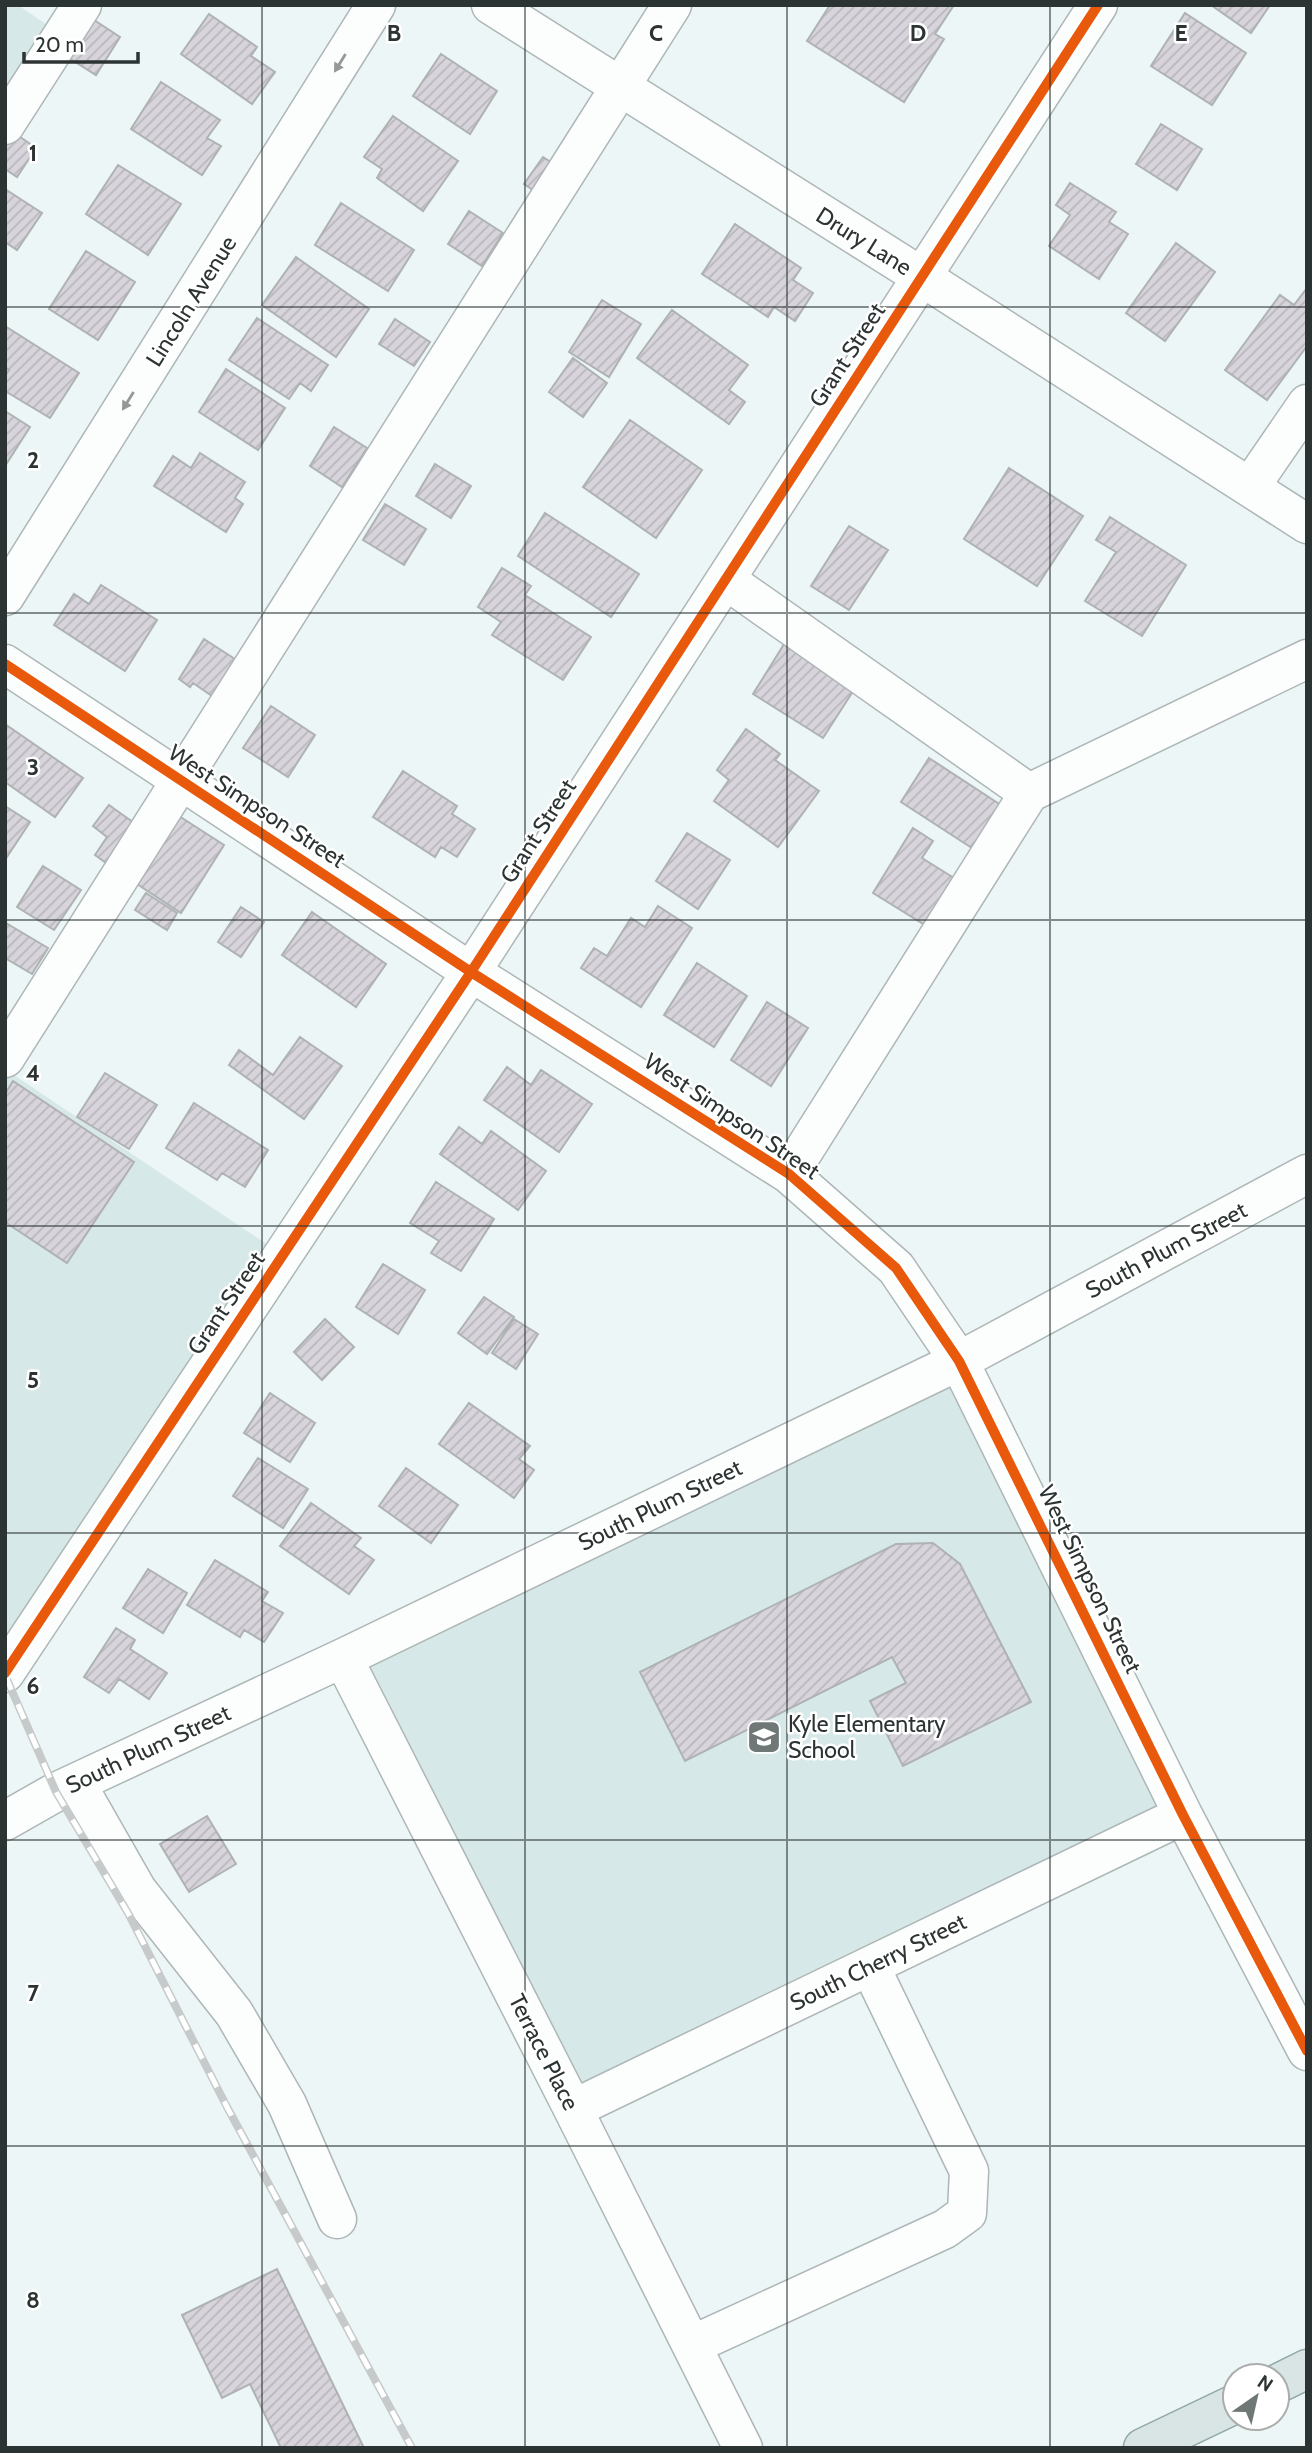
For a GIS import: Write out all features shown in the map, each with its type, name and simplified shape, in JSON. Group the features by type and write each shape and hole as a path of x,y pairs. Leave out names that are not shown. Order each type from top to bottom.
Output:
{"main road":[{"path":"1291,2377 1307,2369"},
{"path":"1143,2448 1221,2411"}],"street":[{"path":"5,125 82,5"},
{"name":"Lincoln Avenue","path":"5,596 376,5"},
{"name":"Drury Lane","path":"491,5 1307,524"},
{"path":"5,1058 672,5"},
{"name":"Grant Street","path":"5,1673 471,972 1098,5"},
{"path":"1250,487 1307,404"},
{"path":"726,580 1029,793"},
{"path":"789,1174 1029,793 1307,659"},
{"name":"West Simpson Street","path":"5,664 471,972 789,1174 895,1268 959,1361 1183,1815 1307,2052"},
{"name":"South Plum Street","path":"5,1821 76,1783 343,1658 959,1361 1307,1174"},
{"name":"Terrace Place","path":"343,1658 743,2448"},
{"path":"76,1783 136,1890 234,2013 287,2104 338,2219"},
{"name":"South Cherry Street","path":"573,2109 1183,1815"},
{"path":"692,2345 946,2230 967,2213 969,2171 870,1966"}],"shaded area":[{"path":"5,5 18,5 63,36 5,125"},
{"path":"5,1069 283,1255 5,1673"},
{"name":"Kyle Elementary School","path":"959,1361 1183,1815 573,2109 343,1658"}],"building":[{"path":"830,5 954,5 935,34 944,39 904,102 807,41"},
{"path":"1211,5 1270,5 1251,33"},
{"path":"1185,13 1246,53 1212,105 1151,66"},
{"path":"209,14 257,47 251,56 275,72 252,104 181,54"},
{"path":"88,16 120,37 96,75 64,55"},
{"path":"441,54 497,91 470,134 413,96"},
{"path":"161,82 220,120 207,138 221,146 202,175 131,129"},
{"path":"393,116 458,161 423,211 377,178 382,169 364,157"},
{"path":"1161,124 1202,149 1177,190 1136,164"},
{"path":"13,132 36,148 17,177 5,169 5,145"},
{"path":"543,157 560,168 540,195 524,184"},
{"path":"118,165 181,204 148,255 86,214"},
{"path":"1070,183 1116,212 1109,222 1128,234 1099,279 1049,246 1070,215 1056,205"},
{"path":"5,189 42,213 17,250 5,242"},
{"path":"341,203 414,250 388,291 315,245"},
{"path":"469,211 503,233 482,266 448,244"},
{"path":"735,224 801,268 793,280 813,293 795,321 774,307 768,317 702,274"},
{"path":"1176,243 1215,272 1165,341 1126,313"},
{"path":"86,251 135,282 98,340 49,309"},
{"path":"296,257 369,309 336,357 262,305"},
{"path":"1307,288 1307,346 1267,400 1225,370 1280,295 1294,305"},
{"path":"602,300 641,324 609,377 569,352"},
{"path":"672,310 748,365 729,390 745,402 729,424 637,358"},
{"path":"257,318 328,365 311,391 300,383 289,399 229,360"},
{"path":"395,319 430,342 414,366 379,344"},
{"path":"5,326 79,373 50,418 5,391 5,376 9,370 5,367"},
{"path":"573,358 607,383 583,417 549,392"},
{"path":"226,369 285,408 258,450 199,412"},
{"path":"5,411 30,427 5,466"},
{"path":"630,420 702,470 656,538 583,487"},
{"path":"334,427 367,448 342,487 310,466"},
{"path":"200,453 245,482 235,498 243,504 226,532 154,486 173,456 191,468"},
{"path":"435,464 471,486 451,518 416,496"},
{"path":"1009,468 1083,516 1037,586 964,539"},
{"path":"385,504 426,529 404,565 363,540"},
{"path":"545,513 639,574 611,617 518,556"},
{"path":"1110,517 1186,565 1142,636 1085,601 1116,552 1096,540"},
{"path":"849,526 888,550 849,610 811,586"},
{"path":"502,568 531,586 525,595 591,637 563,680 492,635 501,622 478,607"},
{"path":"101,585 157,620 125,671 54,625 74,594 89,604"},
{"path":"204,639 238,661 215,698 193,683 190,687 179,679"},
{"path":"786,641 857,685 823,738 753,694"},
{"path":"271,706 315,735 288,777 243,748"},
{"path":"5,724 83,778 55,817 5,782"},
{"path":"746,729 780,754 775,760 819,791 778,847 714,801 729,780 717,770"},
{"path":"929,758 1010,811 981,854 901,802"},
{"path":"403,771 457,806 452,814 475,829 457,857 441,847 435,857 373,817"},
{"path":"109,805 148,833 120,873 95,855 107,837 93,826"},
{"path":"5,806 30,822 5,860"},
{"path":"179,816 224,845 181,913 137,884"},
{"path":"913,828 933,841 922,858 954,878 925,925 873,893"},
{"path":"687,833 730,860 698,909 656,881"},
{"path":"43,866 81,890 54,930 17,907"},
{"path":"146,893 177,913 167,930 135,910"},
{"path":"658,906 692,928 641,1007 581,968 594,948 607,956 631,918 645,927"},
{"path":"241,907 264,922 241,957 218,942"},
{"path":"312,912 386,964 356,1007 282,955"},
{"path":"6,923 48,948 32,974 5,958"},
{"path":"697,963 747,996 714,1047 664,1015"},
{"path":"767,1002 808,1028 771,1086 731,1060"},
{"path":"300,1037 342,1066 304,1119 229,1065 239,1050 273,1075"},
{"path":"507,1067 531,1085 541,1070 592,1104 559,1152 484,1100"},
{"path":"105,1073 157,1105 129,1149 77,1117"},
{"path":"13,1081 134,1162 67,1263 5,1222 5,1094"},
{"path":"194,1103 268,1150 245,1187 222,1173 217,1180 166,1148"},
{"path":"459,1127 482,1144 491,1131 546,1171 518,1210 440,1154"},
{"path":"436,1182 494,1219 461,1271 431,1253 439,1241 410,1223"},
{"path":"383,1264 425,1290 398,1334 356,1307"},
{"path":"484,1297 514,1317 487,1354 458,1333"},
{"path":"325,1319 354,1347 322,1380 294,1352"},
{"path":"514,1319 538,1334 516,1369 492,1353"},
{"path":"270,1393 315,1423 290,1462 244,1433"},
{"path":"469,1403 530,1446 519,1459 534,1470 514,1498 439,1444"},
{"path":"258,1458 308,1489 283,1528 233,1496"},
{"path":"406,1468 458,1505 431,1543 379,1506"},
{"path":"311,1503 361,1538 354,1546 374,1560 349,1594 280,1546"},
{"path":"933,1543 960,1564 1031,1702 903,1766 870,1701 906,1683 892,1657 685,1761 640,1672 896,1544"},
{"path":"215,1560 268,1592 262,1601 283,1613 264,1642 244,1630 240,1637 187,1605"},
{"path":"148,1569 187,1593 163,1633 123,1608"},
{"path":"116,1628 135,1640 130,1649 167,1673 149,1699 119,1679 109,1693 84,1677"},
{"path":"207,1816 236,1864 189,1892 160,1844"},
{"path":"277,2269 364,2448 281,2448 250,2384 222,2398 182,2315"}],"railway":[{"path":"5,1675 56,1792 128,1913 227,2107 412,2448"}],"cycle path":[{"path":"5,1673 471,972 1098,5"},
{"path":"5,664 471,972 789,1174 896,1268 959,1361 1183,1815 1307,2051"}],"place":[{"name":"Kyle Elementary School","path":"764,1737"}]}
